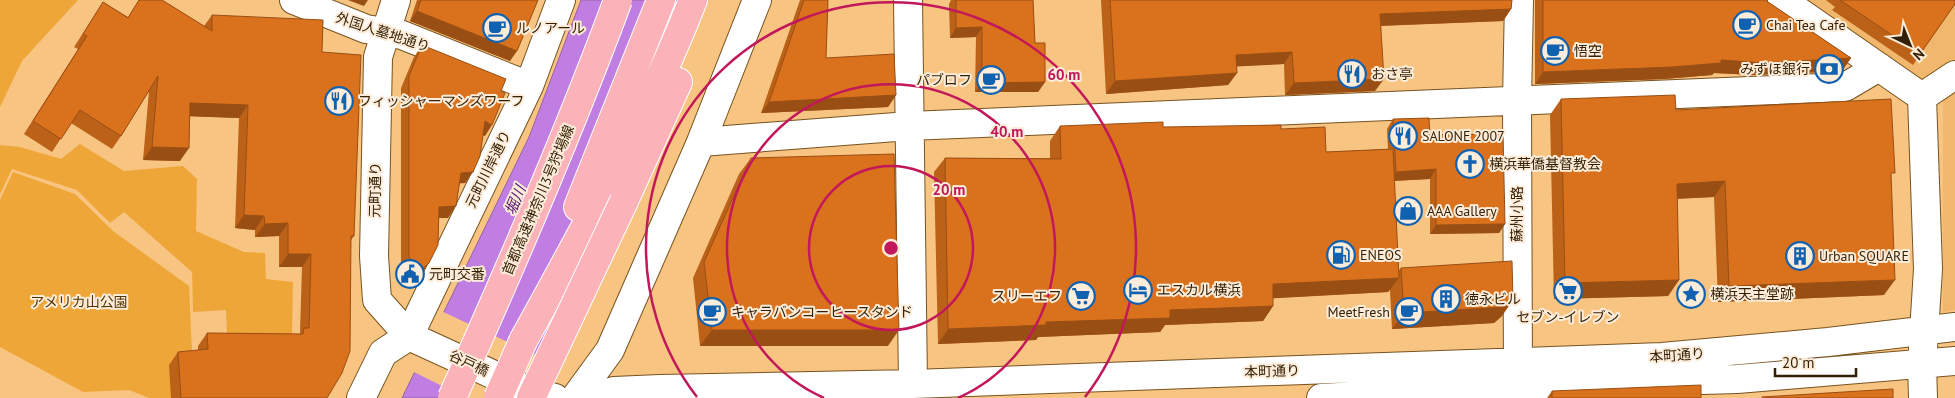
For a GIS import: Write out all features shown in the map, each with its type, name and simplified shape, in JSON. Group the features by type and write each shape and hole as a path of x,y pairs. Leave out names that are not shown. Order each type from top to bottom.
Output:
{"highway":[{"name":"首都高速神奈川3号狩場線","path":"452,398 515,258 581,100 618,0"},
{"path":"498,398 523,341 661,0"},
{"path":"523,341 595,209 673,50 693,0"},
{"path":"530,394 640,165 694,47 712,0"}],"street":[{"name":"外国人墓地通り","path":"294,0 366,29 402,35 528,86"},
{"name":"元町通り","path":"396,0 384,33 378,57 374,286 376,300 409,336"},
{"name":"元町川岸通り","path":"409,336 528,86 561,0"},
{"path":"575,398 610,350 701,142 756,0"},
{"path":"908,0 913,384"},
{"name":"蘇州小路","path":"1518,383 1517,100 1519,0"},
{"path":"1782,0 1922,97"},
{"path":"701,142 909,126 1845,87 1879,67"},
{"path":"1922,97 1955,75"},
{"path":"1922,97 1928,269 1922,364 1923,398"},
{"name":"本町通り","path":"1321,398 1518,383 1662,357 1828,342 1955,327"},
{"name":"谷戸橋","path":"409,336 530,394 555,398"},
{"path":"360,398 383,353 409,336"},
{"path":"604,396 610,350"},
{"name":"本町通り","path":"604,396 913,384 1518,383 1737,379 1955,361"}],"shaded area":[{"path":"1799,0 1955,0 1955,310 1943,312 1943,101"}],"green space":[{"path":"0,0 78,0 22,61 0,107"},
{"path":"80,144 124,171 183,166 197,179 196,231 244,252 265,253 266,279 293,282 292,334 227,337 226,310 193,312 192,272 124,212 110,223 77,190 12,169 0,194 0,145 20,147 61,159"},
{"name":"アメリカ山公園","path":"13,172 75,194 113,231 189,286 192,352 284,398 149,398 129,390 83,392 0,347 0,200"}],"water":[{"name":"堀川","path":"581,0 692,0 522,398 402,398 529,137"}],"pier":[{"path":"441,311 542,358 524,398 466,398 412,371"}],"building":[{"path":"139,0 162,0 212,31 212,15 323,20 322,52 361,55 354,236 351,236 350,351 342,373 327,398 181,398 178,352 208,349 207,333 303,334 304,328 309,328 311,254 288,254 288,223 265,224 264,216 244,215 248,105 190,103 189,148 152,147 158,76 121,136 80,110 61,139 33,121 87,36 83,34 103,2 128,18"},
{"path":"421,0 538,0 517,51 417,11"},
{"path":"804,0 828,0 826,58 894,54 896,95 769,102"},
{"path":"956,0 1033,0 1035,43 1045,43 1045,82 982,83 982,27 956,28"},
{"path":"1110,0 1512,0 1511,9 1380,14 1384,79 1294,83 1292,52 1236,55 1237,73 1115,81"},
{"path":"1543,0 1765,0 1851,58 1764,63 1721,60 1721,63 1672,67 1543,72"},
{"path":"1840,0 1955,0 1955,4 1920,54"},
{"path":"422,45 506,79 501,91 505,93 492,125 485,121 480,156 473,172 461,173 456,206 439,207 438,245 429,263 420,271 409,257 409,76"},
{"path":"1675,95 1676,110 1891,99 1895,173 1891,173 1895,280 1729,286 1725,181 1677,184 1679,280 1565,283 1561,99"},
{"path":"1429,118 1430,135 1503,134 1505,224 1436,225 1436,169 1396,172 1393,119"},
{"path":"1163,122 1163,127 1281,125 1281,129 1325,127 1326,152 1393,149 1399,278 1273,284 1273,306 1170,310 1170,318 1046,322 1046,325 948,329 945,158 1061,159 1060,126"},
{"path":"894,154 899,330 712,330 704,262 751,158"},
{"path":"1512,261 1513,300 1505,307 1404,313 1401,268"},
{"path":"1701,385 1701,398 1552,398 1552,391"},
{"path":"1893,389 1893,398 1762,398 1762,397"}],"place":[{"name":"Chai Tea Cafe","path":"1747,25"},
{"name":"ルノアール","path":"497,28"},
{"name":"悟空","path":"1555,51"},
{"name":"みずほ銀行","path":"1829,69"},
{"name":"おさ亭","path":"1352,74"},
{"name":"パブロフ","path":"991,80"},
{"name":"フィッシャーマンズワーフ","path":"339,101"},
{"name":"SALONE 2007","path":"1403,136"},
{"name":"横浜華僑基督教会","path":"1470,164"},
{"name":"AAA Gallery","path":"1408,211"},
{"name":"ENEOS","path":"1341,255"},
{"name":"Urban SQUARE","path":"1800,256"},
{"name":"元町交番","path":"410,274"},
{"name":"エスカル横浜","path":"1138,290"},
{"name":"セブン-イレブン","path":"1568,291"},
{"name":"横浜天主堂跡","path":"1691,294"},
{"name":"スリーエフ","path":"1081,296"},
{"name":"徳永ビル","path":"1446,299"},
{"name":"キャラバンコーヒースタンド","path":"712,312"},
{"name":"MeetFresh","path":"1409,312"}]}
